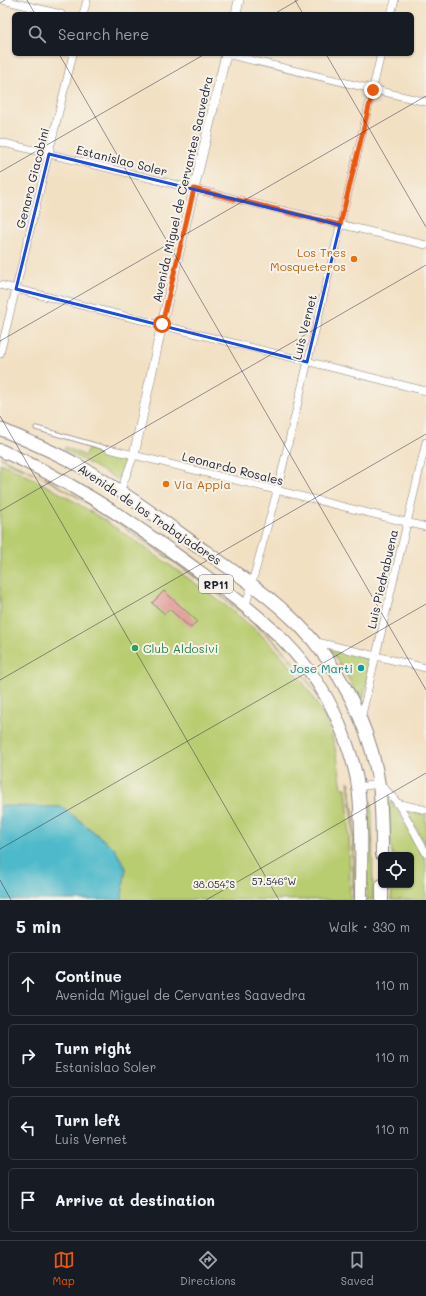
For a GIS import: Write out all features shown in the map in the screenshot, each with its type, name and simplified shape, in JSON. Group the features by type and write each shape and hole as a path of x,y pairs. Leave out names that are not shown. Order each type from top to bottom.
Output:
{"main road":[{"name":"Avenida de los Trabajadores","path":"0,428 70,461 120,492 252,585 285,612 313,641 340,680 368,741 378,784 382,852"},
{"name":"Avenida de los Trabajadores","path":"0,450 50,472 91,496 246,605 290,646 315,679 326,697 343,735 358,787 361,900"},
{"path":"382,888 382,900"}],"street":[{"path":"4,0 53,12"},
{"path":"84,12 87,0"},
{"path":"236,12 239,0"},
{"path":"392,12 395,0"},
{"name":"Genaro Giacobini","path":"0,354 74,56"},
{"name":"Avenida Miguel de Cervantes Saavedra","path":"120,492 134,455 162,324 226,56"},
{"path":"234,56 426,102"},
{"name":"Luis Vernet","path":"246,605 277,491 306,362 381,56"},
{"name":"Estanislao Soler","path":"0,142 426,245"},
{"path":"0,284 426,391"},
{"name":"Luis Piedrabuena","path":"360,721 426,442"},
{"name":"Leonardo Rosales","path":"109,449 426,527"},
{"path":"313,641 426,668"},
{"path":"358,787 378,784 387,790 397,803 426,853"},
{"path":"397,803 426,810"}],"lane":[{"name":"Leonardo Rosales","path":"36,428 109,449"}],"highlighted area":[{"path":"49,154 340,225 307,362 16,289"}],"green space":[{"path":"65,447 85,456 88,449 120,458 125,464 121,476 117,479 64,450"},
{"path":"0,457 30,471 10,464"},
{"name":"Club Aldosivi","path":"0,463 71,499 159,558 246,622 276,649 289,664 320,709 327,724 335,746 342,788 346,788 349,821 350,900 123,900 122,896 126,868 114,848 63,807 0,806"},
{"path":"30,471 70,492 98,510 67,491"},
{"path":"98,510 130,530 215,591 256,624 275,642 293,662 309,683 326,710 333,723 337,732 338,740 326,711 310,685 292,661 271,639 225,600 175,563"},
{"path":"330,649 372,660 363,699 359,696"},
{"path":"348,781 350,784 354,820 355,900 353,900 353,820"},
{"path":"369,801 372,803 373,900 367,900 366,803"},
{"path":"390,802 393,803 426,861 426,900 391,900 392,888 414,888 414,852 392,852 388,806"},
{"path":"410,811 426,814 426,846 408,814"}],"water":[{"path":"0,806 62,807 114,848 126,868 122,896 123,900 0,900"}],"building":[{"path":"164,591 197,621 191,628 169,609 165,614 152,603"}],"place":[{"name":"Los Tres Mosqueteros","path":"354,259"},
{"name":"Via Appia","path":"166,484"},
{"name":"Club Aldosivi","path":"135,648"},
{"name":"Jose Marti","path":"361,668"}],"route":[{"path":"162,324 194,189 340,225 373,90"}]}
